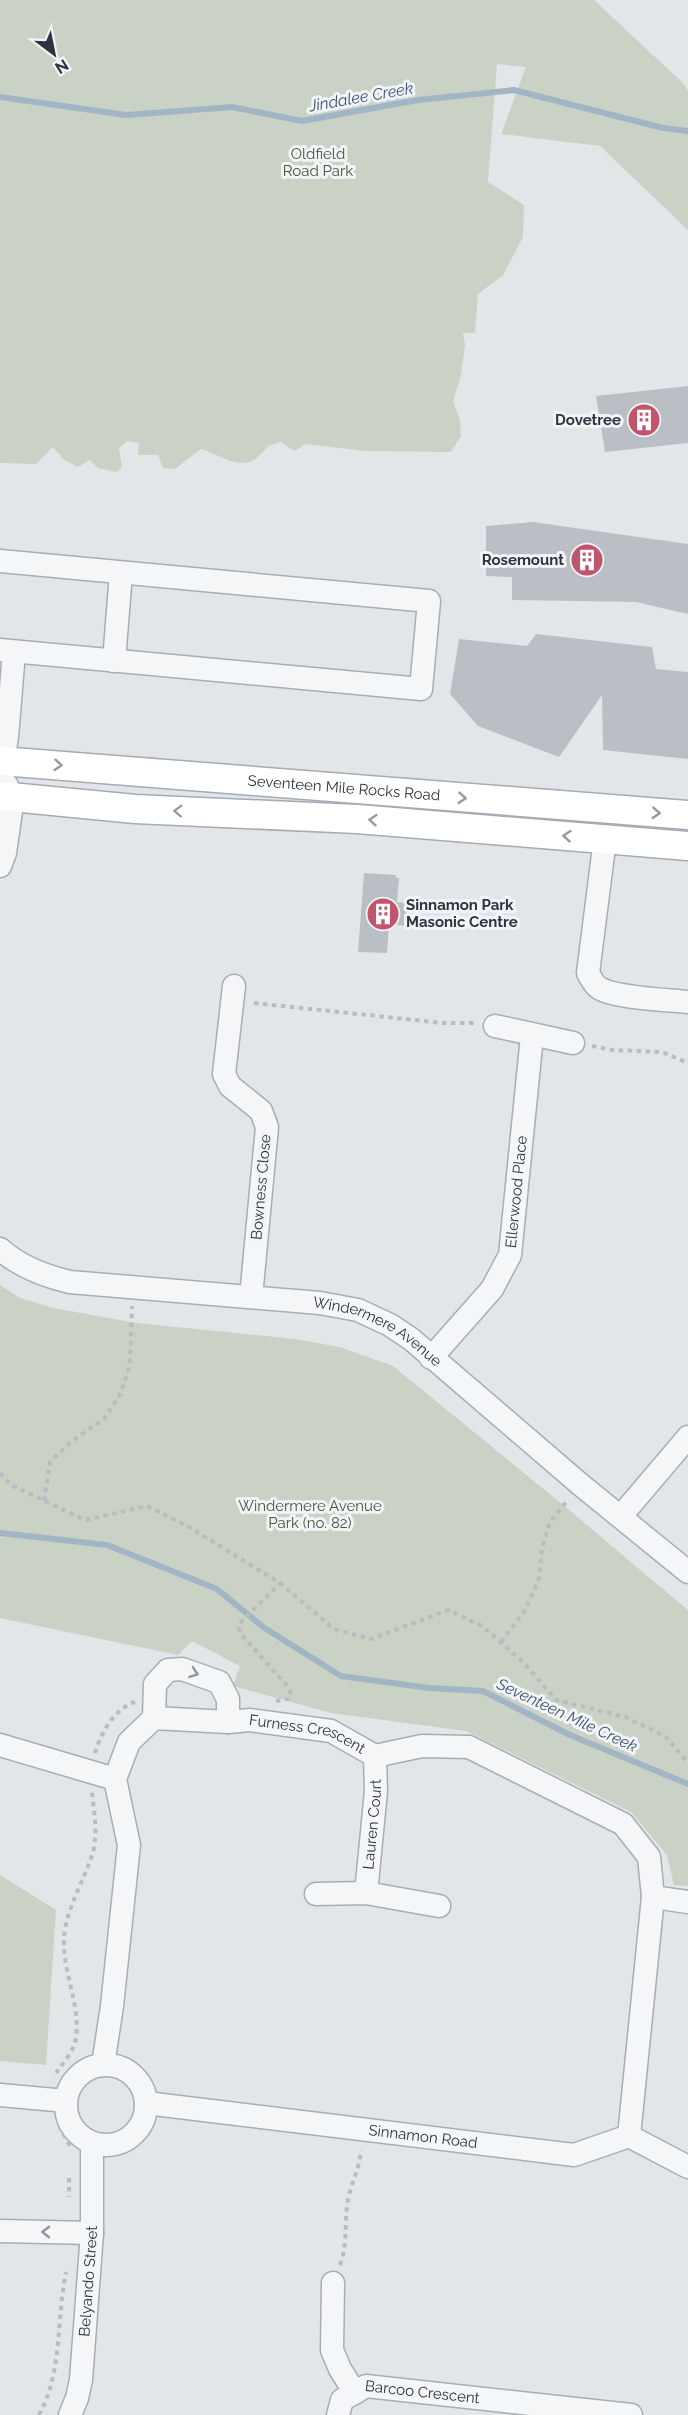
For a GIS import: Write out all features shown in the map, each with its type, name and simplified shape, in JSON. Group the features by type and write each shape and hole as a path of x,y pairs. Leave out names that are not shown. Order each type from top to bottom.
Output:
{"main road":[{"name":"Seventeen Mile Rocks Road","path":"3,778 688,815"},
{"name":"Seventeen Mile Rocks Road","path":"3,778 135,809 357,819 688,846"}],"street":[{"path":"0,561 429,601 421,689 7,651 3,778 5,853 0,866"},
{"path":"114,661 121,573"},
{"path":"605,839 588,973 592,981 599,988 619,994 688,1002"},
{"name":"Bowness Close","path":"233,994 224,1074 230,1086 261,1111 267,1127 251,1297"},
{"path":"495,1026 573,1043"},
{"name":"Ellerwood Place","path":"431,1358 492,1289 510,1255 532,1035"},
{"name":"Windermere Avenue","path":"0,1249 19,1264 52,1278 92,1285 320,1303 358,1310 390,1325 411,1339 581,1485 688,1572"},
{"path":"621,1516 688,1437"},
{"path":"103,2065 112,2006 129,1845 115,1779 129,1742 154,1718 155,1684 168,1670 182,1669 219,1682 228,1699 228,1722"},
{"name":"Furness Crescent","path":"154,1718 228,1722 250,1720 331,1731 375,1756 422,1746 470,1747 623,1824 649,1857 653,1898 629,2136"},
{"path":"0,1745 115,1779"},
{"name":"Lauren Court","path":"366,1893 376,1791 375,1756"},
{"path":"316,1893 366,1893 439,1906"},
{"path":"653,1898 688,1902"},
{"path":"103,2065 116,2066 128,2071 143,2091 146,2103 142,2122 130,2138 105,2145 81,2145 81,2136 72,2126 67,2114 66,2101 70,2088 78,2077 90,2069 103,2065"},
{"path":"0,2095 66,2101"},
{"name":"Sinnamon Road","path":"146,2103 574,2155 629,2136"},
{"path":"629,2136 688,2167"},
{"name":"Belyando Street","path":"70,2415 81,2380 83,2232 81,2145"},
{"path":"0,2231 83,2232"},
{"path":"333,2283 332,2350 340,2369 355,2393"},
{"name":"Barcoo Crescent","path":"338,2415 342,2400 366,2386 631,2415"}],"path":[{"path":"233,994 495,1026"},
{"path":"573,1043 613,1050 662,1052 688,1063"},
{"path":"44,1500 50,1462 72,1441 104,1419 121,1393 130,1364 133,1288"},
{"path":"0,1473 11,1485 85,1520 147,1506 189,1527 280,1583 334,1629 372,1640 410,1623 448,1610 482,1626 525,1664 556,1700 625,1717 665,1736 688,1763"},
{"path":"501,1642 524,1612 539,1579 543,1548 550,1522 566,1502"},
{"path":"246,1617 280,1583"},
{"path":"59,2126 81,2145"},
{"path":"333,2283 345,2252 345,2218 348,2197 360,2164 363,2130"},
{"path":"39,2415 49,2397 55,2374 64,2278 83,2232 68,2191 69,2169"}],"green space":[{"name":"Oldfield Road Park","path":"0,0 594,0 683,83 688,91 688,230 600,146 501,134 526,67 497,64 488,182 524,205 523,237 503,275 478,294 475,333 463,333 465,345 461,375 453,401 460,420 461,436 451,452 366,451 305,444 295,451 280,442 270,446 252,461 245,463 230,461 201,449 175,469 163,468 158,455 138,455 139,443 127,441 119,448 122,467 116,472 98,468 90,460 78,467 63,459 53,447 36,464 0,463"},
{"name":"Windermere Avenue Park (no. 82)","path":"0,1285 20,1298 53,1308 137,1323 295,1339 340,1347 393,1366 688,1610 688,1886 674,1885 667,1855 631,1812 466,1731 331,1713 233,1686 240,1666 192,1641 178,1655 0,1618"},
{"path":"0,1875 56,1910 46,2065 0,2061"}],"building":[{"name":"Dovetree","path":"688,386 688,443 605,452 596,396"},
{"name":"Rosemount","path":"533,522 688,544 688,614 636,602 512,600 512,577 486,576 486,526"},
{"path":"536,634 652,647 656,669 688,672 688,759 603,750 602,695 559,757 478,726 450,694 459,639 527,646"},
{"name":"Sinnamon Park Masonic Centre","path":"364,873 396,875 396,878 399,878 397,902 407,903 406,926 389,924 387,953 358,952"}],"waterway":[{"name":"Jindalee Creek","path":"0,97 126,115 232,107 302,121 418,100 514,90 663,128 688,131"},
{"name":"Seventeen Mile Creek","path":"0,1533 107,1545 217,1589 263,1627 341,1676 429,1688 483,1691 570,1735 688,1784"}],"place":[{"name":"Dovetree","path":"644,420"},
{"name":"Rosemount","path":"587,560"},
{"name":"Sinnamon Park Masonic Centre","path":"383,914"}]}
